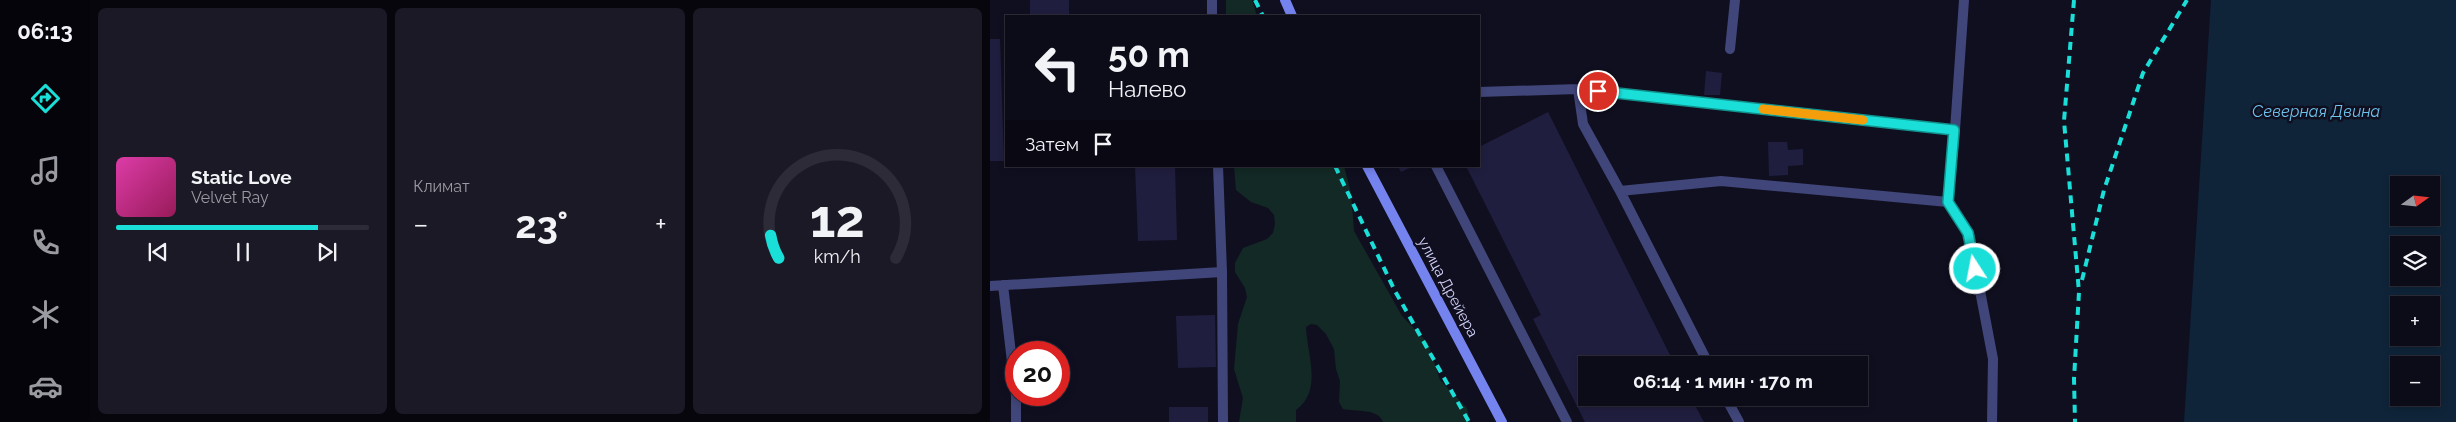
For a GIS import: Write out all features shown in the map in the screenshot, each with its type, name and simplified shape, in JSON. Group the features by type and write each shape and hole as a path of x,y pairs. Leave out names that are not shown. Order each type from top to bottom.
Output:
{"street":[{"path":"1212,0 1212,15"},
{"path":"1285,0 1292,15"},
{"path":"1730,49 1735,0"},
{"path":"1964,0 1948,202 1968,233 1992,359 1992,422"},
{"path":"1480,92 1578,89 1954,130"},
{"path":"1578,89 1583,124 1620,191 1704,356"},
{"path":"1218,167 1222,272 1223,422"},
{"name":"улица Дрейера","path":"1368,167 1502,422"},
{"path":"1437,167 1567,422"},
{"path":"1620,191 1720,181 1948,202"},
{"path":"990,286 1222,272"},
{"path":"1002,285 1016,396 1016,422"},
{"path":"1730,406 1739,422"}],"green space":[{"path":"1226,0 1252,0 1257,15 1226,15"},
{"path":"1234,167 1344,167 1351,193 1354,231 1402,316 1428,343 1440,380 1467,408 1470,422 1383,422 1376,414 1343,409 1339,402 1340,381 1336,369 1334,349 1326,334 1317,325 1311,324 1306,327 1312,372 1311,382 1309,393 1296,410 1296,422 1239,422 1243,398 1234,369 1238,324 1247,297 1245,288 1235,272 1235,263 1243,248 1267,239 1273,233 1275,224 1274,215 1268,208 1251,202 1236,190"}],"water":[{"name":"Северная Двина","path":"2211,0 2456,0 2456,422 2184,422"}],"building":[{"path":"1030,0 1069,0 1069,15 1030,15"},
{"path":"990,39 1000,39 1004,161 990,161"},
{"path":"1706,71 1722,73 1720,95 1704,95"},
{"path":"1548,112 1670,356 1578,356 1578,406 1695,406 1704,422 1585,422 1533,319 1541,315 1467,167 1480,167 1480,146"},
{"path":"1768,142 1787,142 1788,150 1803,149 1803,165 1788,166 1788,175 1769,176"},
{"path":"1135,167 1175,167 1177,240 1138,241"},
{"path":"1398,167 1412,167 1401,172"},
{"path":"1215,315 1216,367 1178,368 1176,316"},
{"path":"1169,407 1208,407 1208,422 1169,422"}],"railway":[{"path":"1255,0 1262,15"},
{"path":"2074,0 2064,121 2079,292 2074,379 2075,422"},
{"path":"2082,280 2104,190 2143,73 2187,0"},
{"path":"1335,167 1395,291 1469,422"}],"slow traffic":[{"path":"1763,109 1863,120"}],"route":[{"path":"1598,91 1954,130 1948,202 1968,233 1975,269"}]}
